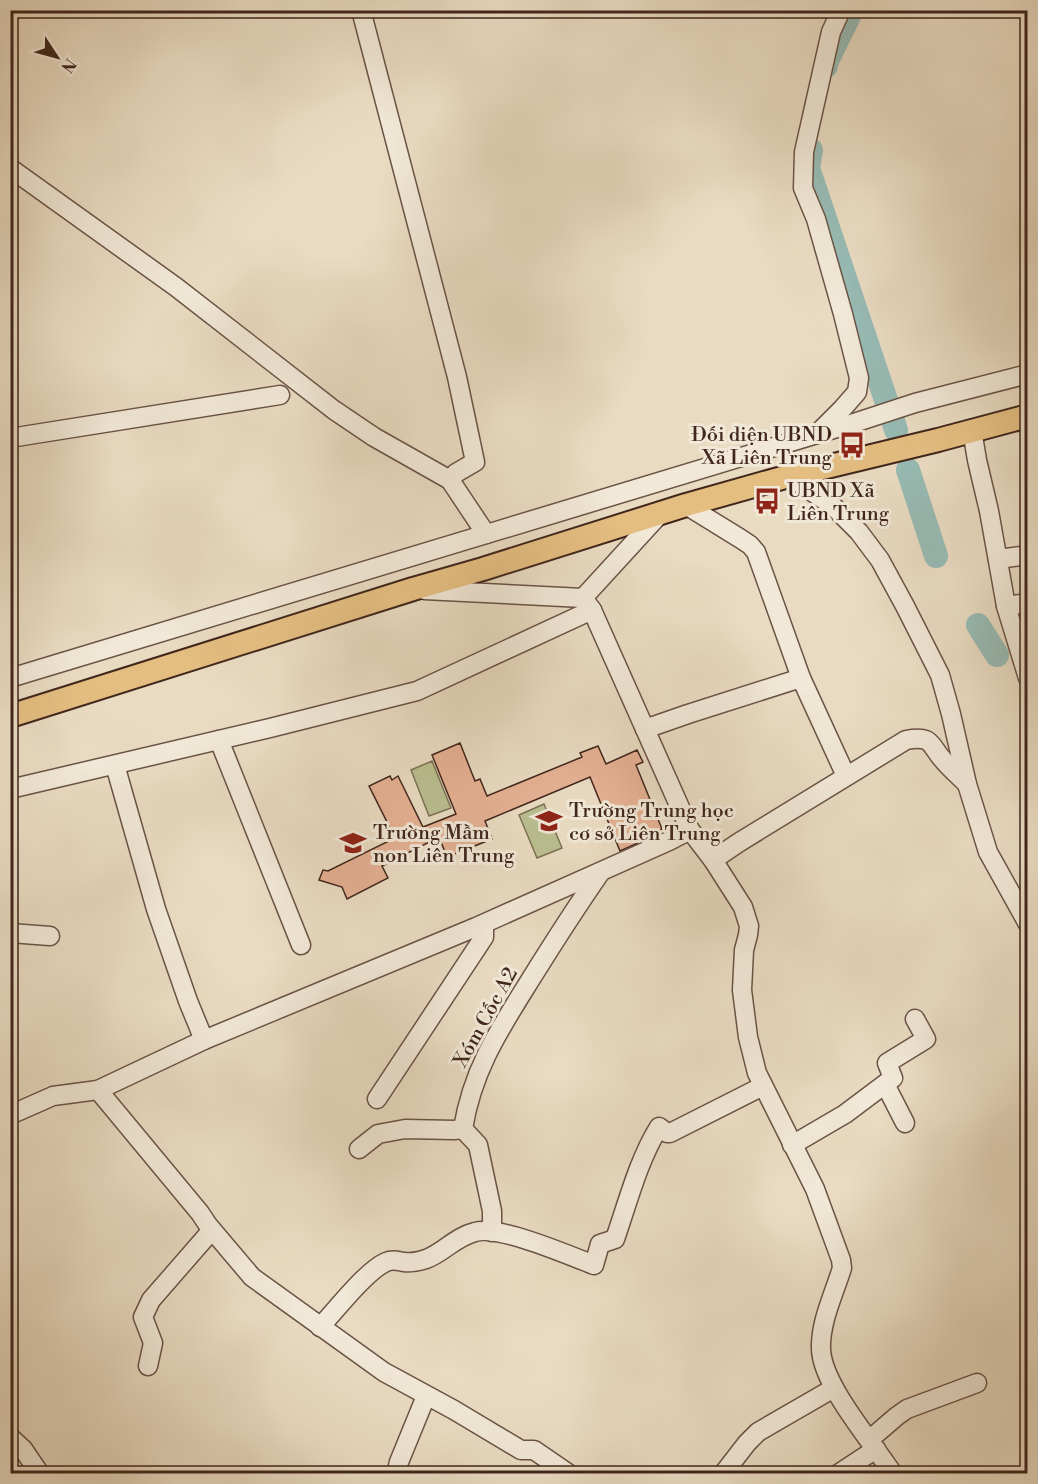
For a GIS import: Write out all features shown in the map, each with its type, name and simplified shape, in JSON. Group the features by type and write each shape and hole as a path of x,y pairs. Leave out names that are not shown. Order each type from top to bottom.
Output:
{"main road":[{"path":"10,716 686,505 789,476 1028,416"}],"street":[{"path":"361,10 457,377 476,462 456,473 450,480"},
{"path":"818,433 857,392 859,378 816,219 803,188 804,152 831,32 841,10"},
{"path":"10,168 176,287 334,410 374,437 450,480 486,534"},
{"path":"10,678 915,403 1028,374"},
{"path":"10,438 280,395"},
{"path":"972,430 1006,606 1023,653 1028,678"},
{"path":"789,476 833,506 859,532 880,560 940,675 967,784 988,852 1028,924"},
{"path":"686,505 750,545 756,552 801,678 846,776"},
{"path":"10,789 417,691 588,604 660,514"},
{"path":"998,559 1028,555"},
{"path":"413,589 588,604"},
{"path":"1006,606 1028,603"},
{"path":"588,604 690,830 713,860 743,907 749,926 744,950 742,990 748,1037 757,1073 815,1189 841,1260 842,1268 824,1322 821,1349 823,1363 834,1388 893,1473"},
{"path":"645,729 801,678"},
{"path":"713,860 906,740 915,738 925,740 934,746 941,758 967,784"},
{"path":"219,740 301,945"},
{"path":"115,765 156,909 204,1040"},
{"path":"10,1115 53,1096 98,1090 204,1040 484,924 690,830"},
{"name":"Xóm Cốc A2","path":"463,1129 476,1076 496,1036 567,920 601,872"},
{"path":"377,1099 484,937 484,924"},
{"path":"10,933 50,936"},
{"path":"792,1145 844,1114 893,1078 887,1063 926,1039 915,1019"},
{"path":"885,1084 906,1123"},
{"path":"320,1327 368,1276 387,1262 396,1260 405,1263 418,1262 475,1232 492,1232 541,1245 594,1265 600,1244 615,1239 653,1136 653,1121 670,1133 763,1086"},
{"path":"98,1090 252,1277 384,1372 521,1450 534,1450 569,1473"},
{"path":"359,1149 378,1134 405,1129 463,1129 478,1145 492,1211 492,1232"},
{"path":"148,1366 153,1343 143,1317 147,1308 151,1300 212,1230"},
{"path":"838,1473 872,1445 907,1409 977,1383"},
{"path":"723,1473 758,1432 834,1388"},
{"path":"396,1473 426,1396"},
{"path":"10,1437 23,1449 39,1473"}],"green space":[{"path":"432,761 451,808 429,816 411,770"},
{"path":"544,804 562,848 537,858 519,815"}],"building":[{"path":"460,743 475,781 480,779 487,796 582,757 580,753 598,746 606,764 637,750 643,762 636,765 662,829 636,839 638,843 620,851 590,777 485,821 492,839 447,857 439,837 382,866 388,878 347,899 342,887 319,880 323,870 328,871 395,838 369,786 390,776 392,780 398,776 423,827 456,814 432,755"}],"waterway":[{"path":"826,66 852,10"},
{"path":"811,150 808,168 896,430"},
{"path":"908,470 936,556"},
{"path":"978,625 997,655"}],"place":[{"name":"Đối diện UBND Xã Liên Trung","path":"852,445"},
{"name":"UBND Xã Liên Trung","path":"767,501"},
{"name":"Trường Trung học cơ sở Liên Trung","path":"549,821"},
{"name":"Trường Mầm non Liên Trung","path":"353,843"}]}
